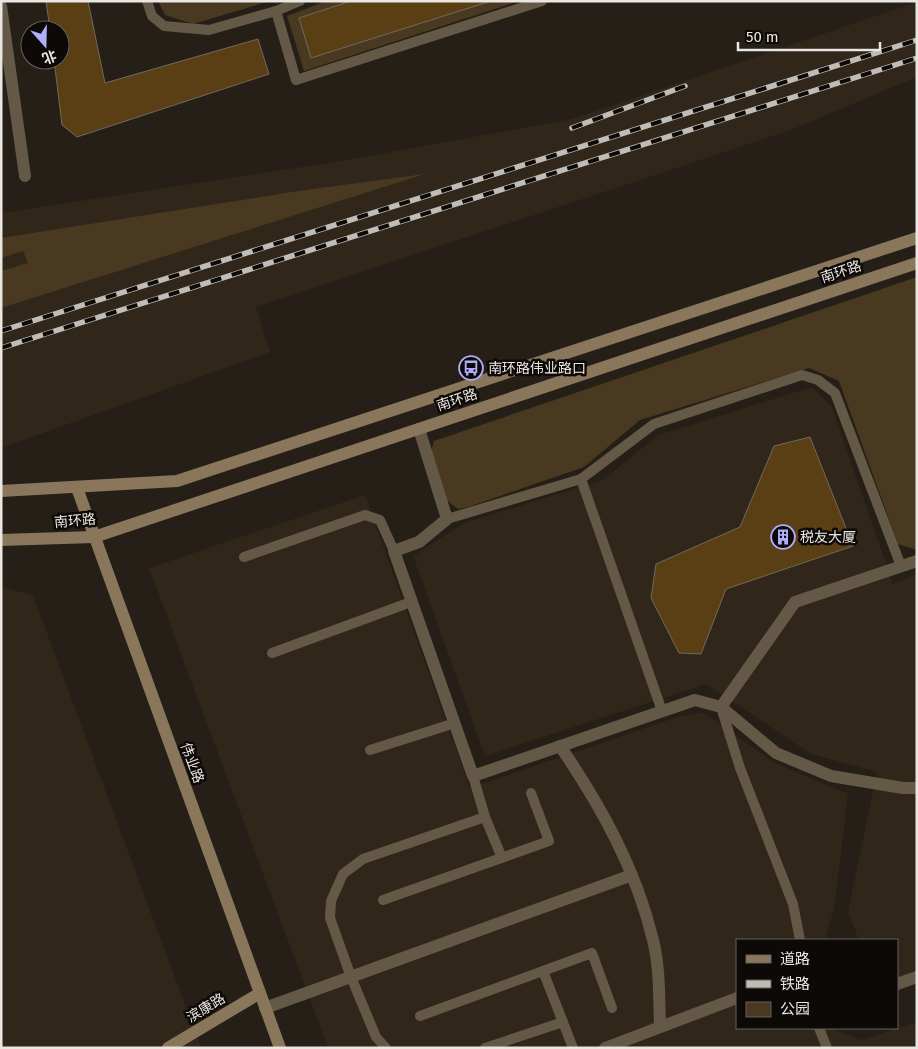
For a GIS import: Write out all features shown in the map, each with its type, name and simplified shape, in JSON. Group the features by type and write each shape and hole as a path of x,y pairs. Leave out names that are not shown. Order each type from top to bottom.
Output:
{"main road":[{"name":"南环路","path":"1,490 77,488 177,481 917,238"},
{"name":"南环路","path":"1,540 94,537 917,262"},
{"name":"伟业路","path":"77,488 280,1048"},
{"name":"滨康路","path":"168,1048 260,993"}],"street":[{"path":"1,6 25,176"},
{"path":"419,429 447,520 419,542 394,551 473,776 695,700 721,707 776,753 831,776 903,788 917,788"},
{"path":"721,707 795,602 917,561"},
{"path":"560,746 592,794 632,874 654,942 659,986 660,1027"},
{"path":"265,1008 632,874"},
{"path":"898,984 917,976"},
{"path":"606,1048 736,998"}],"lane":[{"path":"146,1 152,16 164,26 209,30 276,11 300,1"},
{"path":"276,11 296,80 542,1"},
{"path":"447,520 581,479 654,424 802,375 818,380 835,393 901,566"},
{"path":"581,479 662,711"},
{"path":"244,557 365,515 380,520 394,551"},
{"path":"272,652 411,602"},
{"path":"721,707 740,768 793,904 800,939"},
{"path":"370,750 454,722"},
{"path":"473,776 485,817 502,858"},
{"path":"383,900 549,841 531,793"},
{"path":"386,1048 376,1037 351,977 330,918 331,900 343,874 363,859 485,817"},
{"path":"420,1016 592,953 612,1008"},
{"path":"543,971 573,1048"},
{"path":"485,1048 563,1022"},
{"path":"819,1029 827,1048"}],"shaded area":[{"path":"917,2 917,77 791,130 256,307 270,352 1,448 1,213 341,161 572,119"},
{"path":"812,387 832,407 893,584 917,574 917,971 898,978 898,939 859,939 848,912 877,772 811,754 706,684 485,756 413,556 464,523 603,480 658,435"},
{"path":"365,495 470,788 680,716 703,712 775,763 848,794 834,909 825,939 736,939 736,1029 833,1029 861,1040 917,1022 917,1048 328,1048 149,568"},
{"path":"1,587 33,595 201,1048 1,1048"}],"green space":[{"path":"158,1 270,1 193,24 165,15"},
{"path":"326,1 519,1 304,71 287,16"},
{"path":"425,174 1,308 1,271 28,263 23,251 1,258 1,238 298,191"},
{"path":"917,277 917,550 898,544 839,381 809,368 640,420 584,467 468,507 458,509 445,499 431,452 434,441"}],"building":[{"path":"46,1 88,1 105,83 258,39 269,74 77,137 62,125 55,70 70,70 70,20 49,20"},
{"path":"351,1 491,1 311,58 299,18"},
{"name":"税友大厦","path":"810,437 853,546 726,589 701,654 679,653 651,598 656,564 740,527 774,446"}],"railway":[{"path":"1,331 917,40"},
{"path":"1,348 917,58"},
{"path":"572,128 685,86"}],"place":[{"name":"南环路伟业路口","path":"471,368"},
{"name":"税友大厦","path":"783,537"}]}
